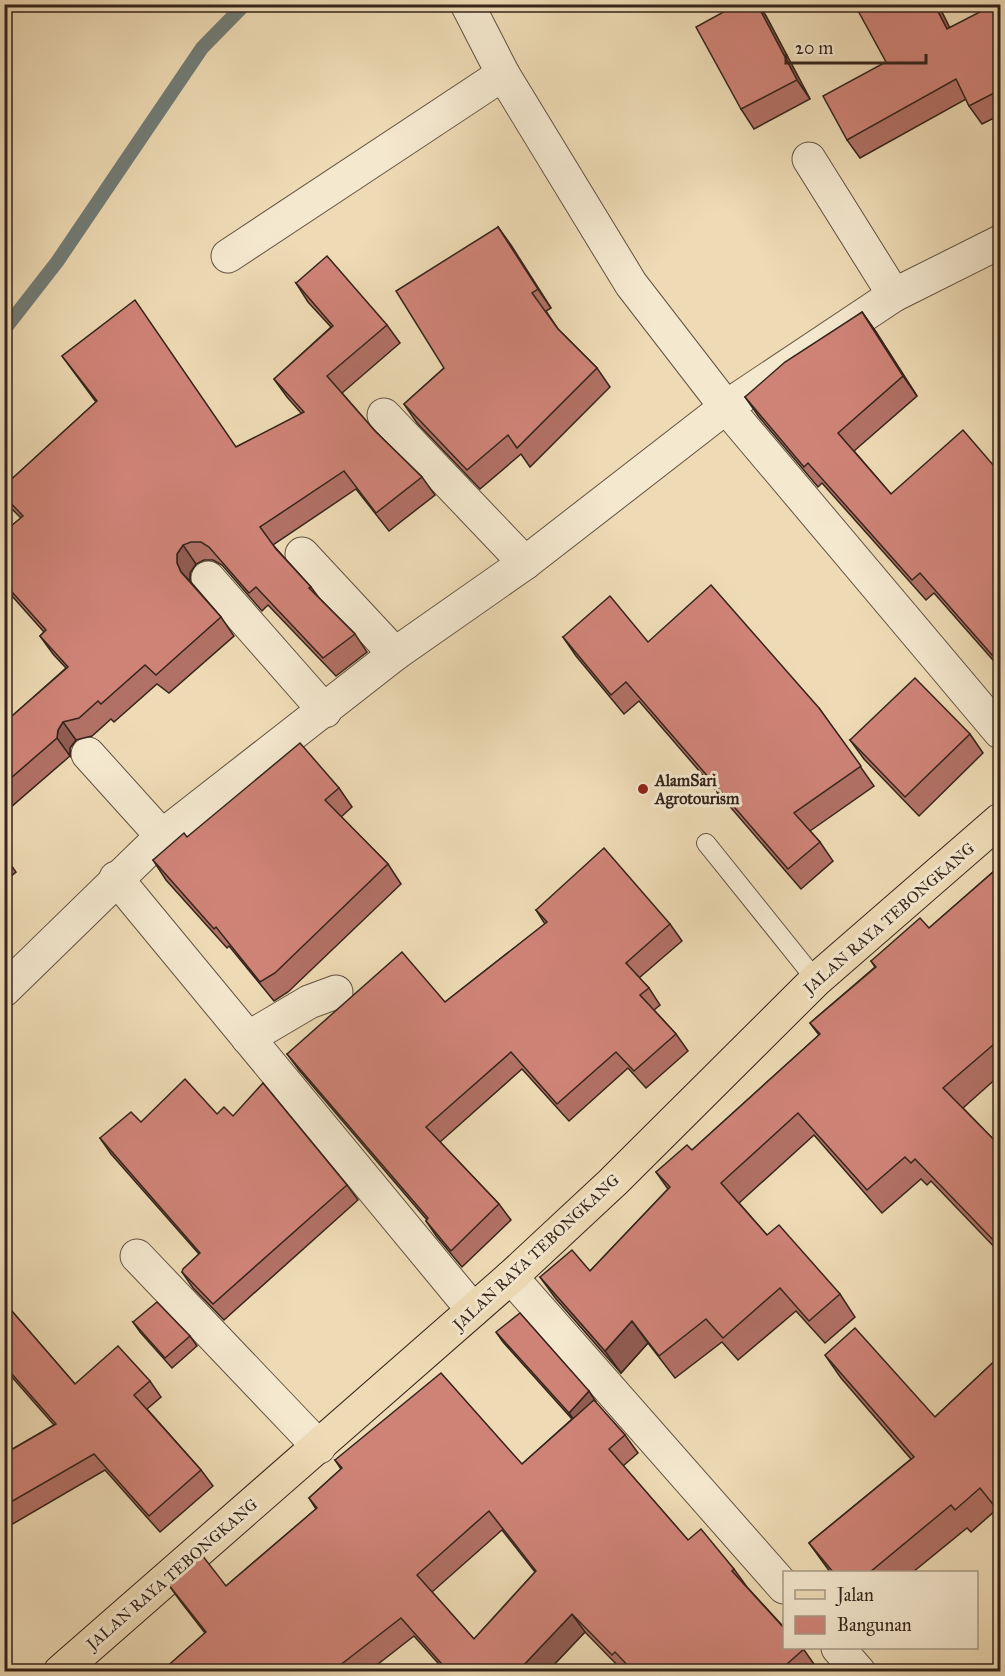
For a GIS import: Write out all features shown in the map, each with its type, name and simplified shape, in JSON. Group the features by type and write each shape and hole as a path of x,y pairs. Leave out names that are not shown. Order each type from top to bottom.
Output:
{"main road":[{"name":"JALAN RAYA TEBONGKANG","path":"60,1671 511,1277 613,1182 816,980 1000,820"}],"street":[{"path":"466,4 503,74 631,284 726,407 1000,732"},
{"path":"228,256 503,74"},
{"path":"809,159 894,295"},
{"path":"4,990 116,878 162,836 325,711 395,654 525,563 726,407 894,295 1000,242"},
{"path":"384,415 525,563"},
{"path":"302,554 395,654"},
{"path":"208,578 325,711"},
{"path":"88,754 162,836"},
{"path":"116,878 473,1310"},
{"path":"248,1038 309,1002 336,992"},
{"path":"137,1256 319,1447"},
{"path":"511,1277 783,1586"},
{"path":"840,1649 859,1671"}],"lane":[{"path":"706,843 816,980"}],"building":[{"path":"738,4 757,4 797,80 741,109 696,27"},
{"path":"861,4 934,4 947,29 995,4 1000,4 1000,90 969,106 956,79 847,140 823,96 886,62 856,7"},
{"path":"498,227 538,289 532,293 558,329 597,368 517,448 508,435 467,470 404,404 444,368 396,291"},
{"path":"327,256 387,325 327,376 375,431 422,477 376,513 344,471 260,527 276,549 311,587 309,588 355,634 323,658 256,587 249,593 209,547 201,542 183,545 177,554 177,563 181,572 221,617 156,675 145,665 101,704 98,701 79,718 63,722 58,730 57,738 4,784 4,707 12,716 68,667 40,636 46,630 4,583 4,532 23,516 4,496 4,486 97,401 62,356 135,300 236,447 304,412 274,379 333,326 296,283"},
{"path":"862,312 903,376 838,433 891,494 963,430 1000,473 1000,664 920,573 912,580 808,463 804,467 745,397 785,362"},
{"path":"711,585 819,708 861,766 794,813 820,842 788,869 626,682 611,695 563,637 610,596 648,642"},
{"path":"915,678 970,734 905,797 850,740"},
{"path":"300,743 339,788 325,800 388,864 275,973 260,982 216,927 214,929 153,860 184,833 187,837"},
{"path":"604,848 670,924 626,963 649,988 640,995 676,1034 634,1071 616,1052 557,1104 511,1052 426,1127 499,1204 451,1251 426,1221 428,1218 287,1054 402,952 445,1002 547,922 536,910"},
{"path":"1000,866 1000,1039 943,1088 1000,1146 1000,1247 915,1159 911,1163 905,1157 867,1190 798,1113 721,1183 767,1235 779,1225 840,1294 809,1321 780,1288 723,1338 706,1319 659,1356 632,1321 605,1351 540,1277 572,1250 590,1271 670,1187 656,1172 687,1145 692,1150 820,1034 810,1023 876,967 871,961 920,918 929,928"},
{"path":"185,1079 217,1114 224,1107 233,1116 263,1083 347,1185 213,1304 182,1272 200,1253 100,1138 131,1112 141,1122"},
{"path":"4,1302 75,1384 118,1346 150,1381 134,1395 201,1470 149,1516 94,1454 4,1506 4,1454 56,1424 4,1365"},
{"path":"157,1302 190,1336 165,1358 133,1322"},
{"path":"520,1313 589,1391 569,1413 496,1332"},
{"path":"855,1328 935,1417 1000,1356 1000,1513 980,1488 955,1510 951,1505 871,1571 832,1571 809,1543 914,1457 825,1355"},
{"path":"441,1373 522,1464 594,1400 625,1435 609,1449 688,1540 701,1529 734,1569 732,1571 783,1627 783,1649 804,1649 779,1671 633,1671 615,1652 612,1655 572,1614 518,1671 448,1671 401,1618 339,1666 344,1671 162,1671 206,1632 168,1584 202,1555 226,1586 317,1508 309,1498 342,1468 335,1460","holes":["489,1511 536,1571 474,1639 417,1575"]}],"waterway":[{"path":"4,330 57,262 202,48 245,4"}],"place":[{"name":"AlamSari Agrotourism","path":"643,789"}]}
